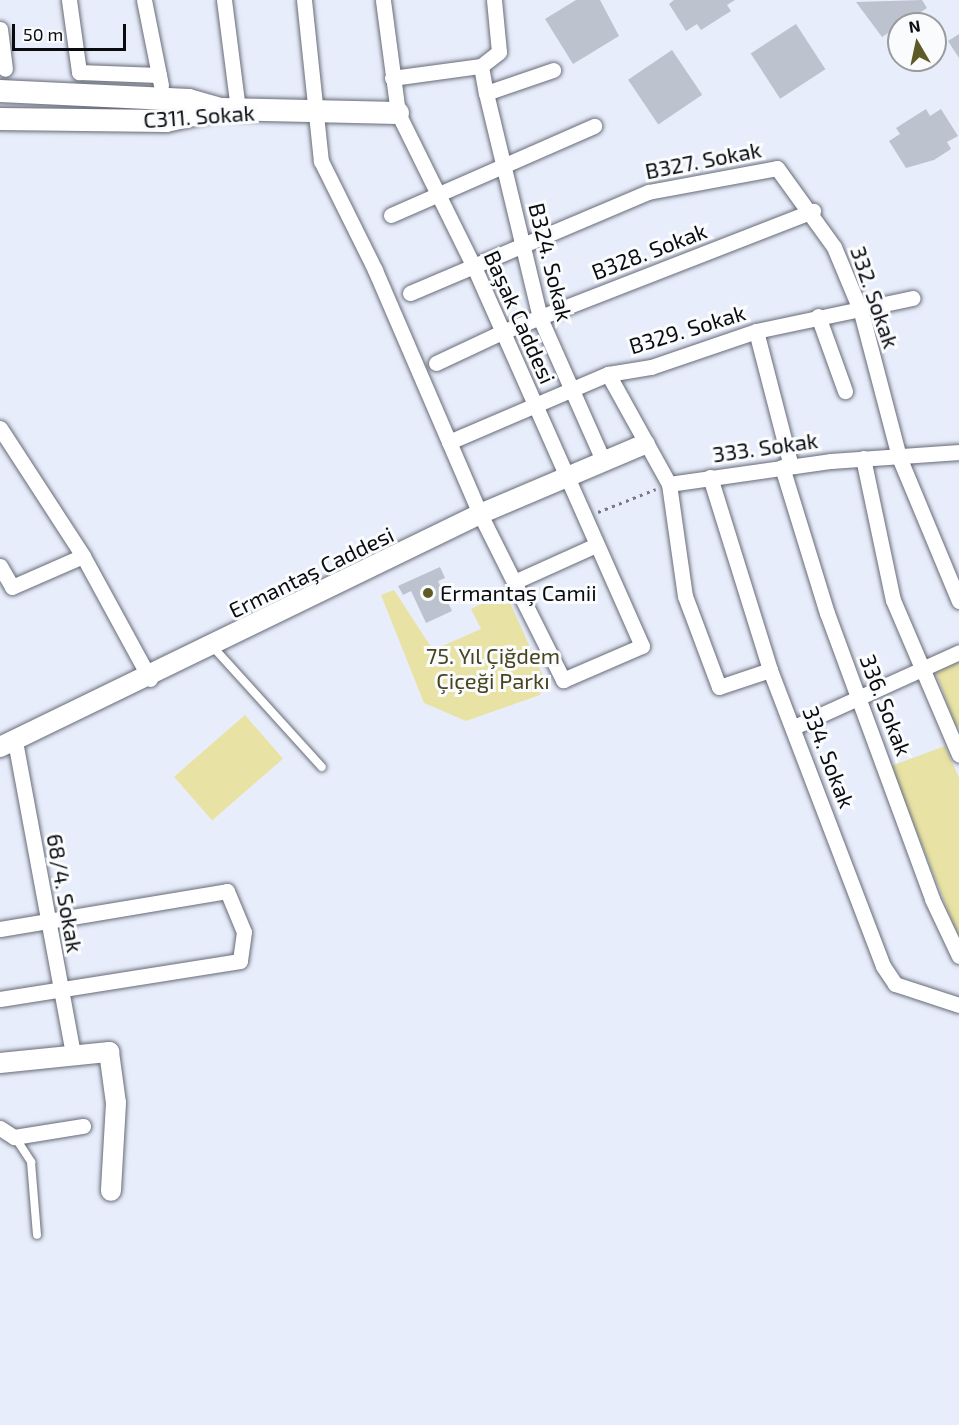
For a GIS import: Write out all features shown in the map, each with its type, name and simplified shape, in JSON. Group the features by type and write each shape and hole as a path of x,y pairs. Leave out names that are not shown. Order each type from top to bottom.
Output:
{"main road":[{"path":"3,80 164,99 229,110"},
{"name":"C311. Sokak","path":"0,119 166,121 229,110 315,114 398,113"},
{"name":"Ermantaş Caddesi","path":"7,744 150,679 480,514 565,475 645,444"},
{"path":"0,1063 73,1053 109,1052 116,1074 111,1191"}],"street":[{"path":"69,0 79,72 159,75"},
{"path":"144,0 164,99"},
{"path":"224,0 229,110"},
{"path":"304,0 321,160 480,514 514,582 596,544"},
{"name":"Başak Caddesi","path":"383,0 398,113 473,265 642,646 563,680 514,582"},
{"path":"392,78 481,66 499,52 494,0"},
{"path":"0,29 3,80"},
{"name":"B324. Sokak","path":"481,66 540,318 569,391 603,460"},
{"path":"486,93 553,70"},
{"path":"391,215 594,126"},
{"name":"B327. Sokak","path":"410,293 648,192 777,168"},
{"name":"332. Sokak","path":"777,168 813,211 861,312 899,457 959,601"},
{"name":"B328. Sokak","path":"436,363 502,332 813,211"},
{"name":"B329. Sokak","path":"449,442 608,374 651,368 756,331 818,316 861,312 913,298"},
{"path":"818,316 844,391"},
{"name":"336. Sokak","path":"756,331 787,466 859,697 932,899 959,955"},
{"path":"608,374 669,484 685,596 719,687 770,670"},
{"path":"0,429 83,556 150,679"},
{"name":"333. Sokak","path":"669,484 787,466 863,458 959,452"},
{"path":"863,458 893,600 955,736 959,755"},
{"name":"334. Sokak","path":"710,477 770,670 794,727 883,966 895,984 959,1005"},
{"path":"0,566 6,590 83,556"},
{"path":"794,727 959,652"},
{"name":"68/4. Sokak","path":"7,744 47,922 73,1053"},
{"path":"0,929 227,891 244,932 240,961 0,999"},
{"path":"0,1128 14,1137 83,1126"}],"lane":[{"path":"213,647 322,767"},
{"path":"14,1137 31,1162 37,1235"}],"path":[{"path":"584,517 669,484"}],"green space":[{"name":"75. Yıl Çiğdem Çiçeği Parkı","path":"394,590 433,650 481,629 471,609 505,592 544,678 540,695 466,721 424,703 381,595"},
{"path":"959,660 959,726 956,727 935,670"},
{"path":"245,715 283,759 212,820 174,777"},
{"path":"945,746 959,778 959,939 891,766"}],"building":[{"path":"576,0 600,0 619,36 573,64 545,19"},
{"path":"674,0 735,0 727,5 731,11 701,30 697,24 686,31 669,4"},
{"path":"922,0 927,8 921,12 887,12 887,34 882,37 856,2"},
{"path":"796,24 825,69 780,99 751,53"},
{"path":"959,34 959,58 948,41"},
{"path":"672,50 702,95 658,124 628,80"},
{"path":"926,109 930,116 941,109 958,136 947,142 951,149 934,160 906,168 889,141 900,134 896,128"},
{"name":"Ermantaş Camii","path":"440,567 445,578 438,581 452,611 426,623 411,591 403,595 398,586"}],"place":[{"name":"Ermantaş Camii","path":"428,593"}]}
